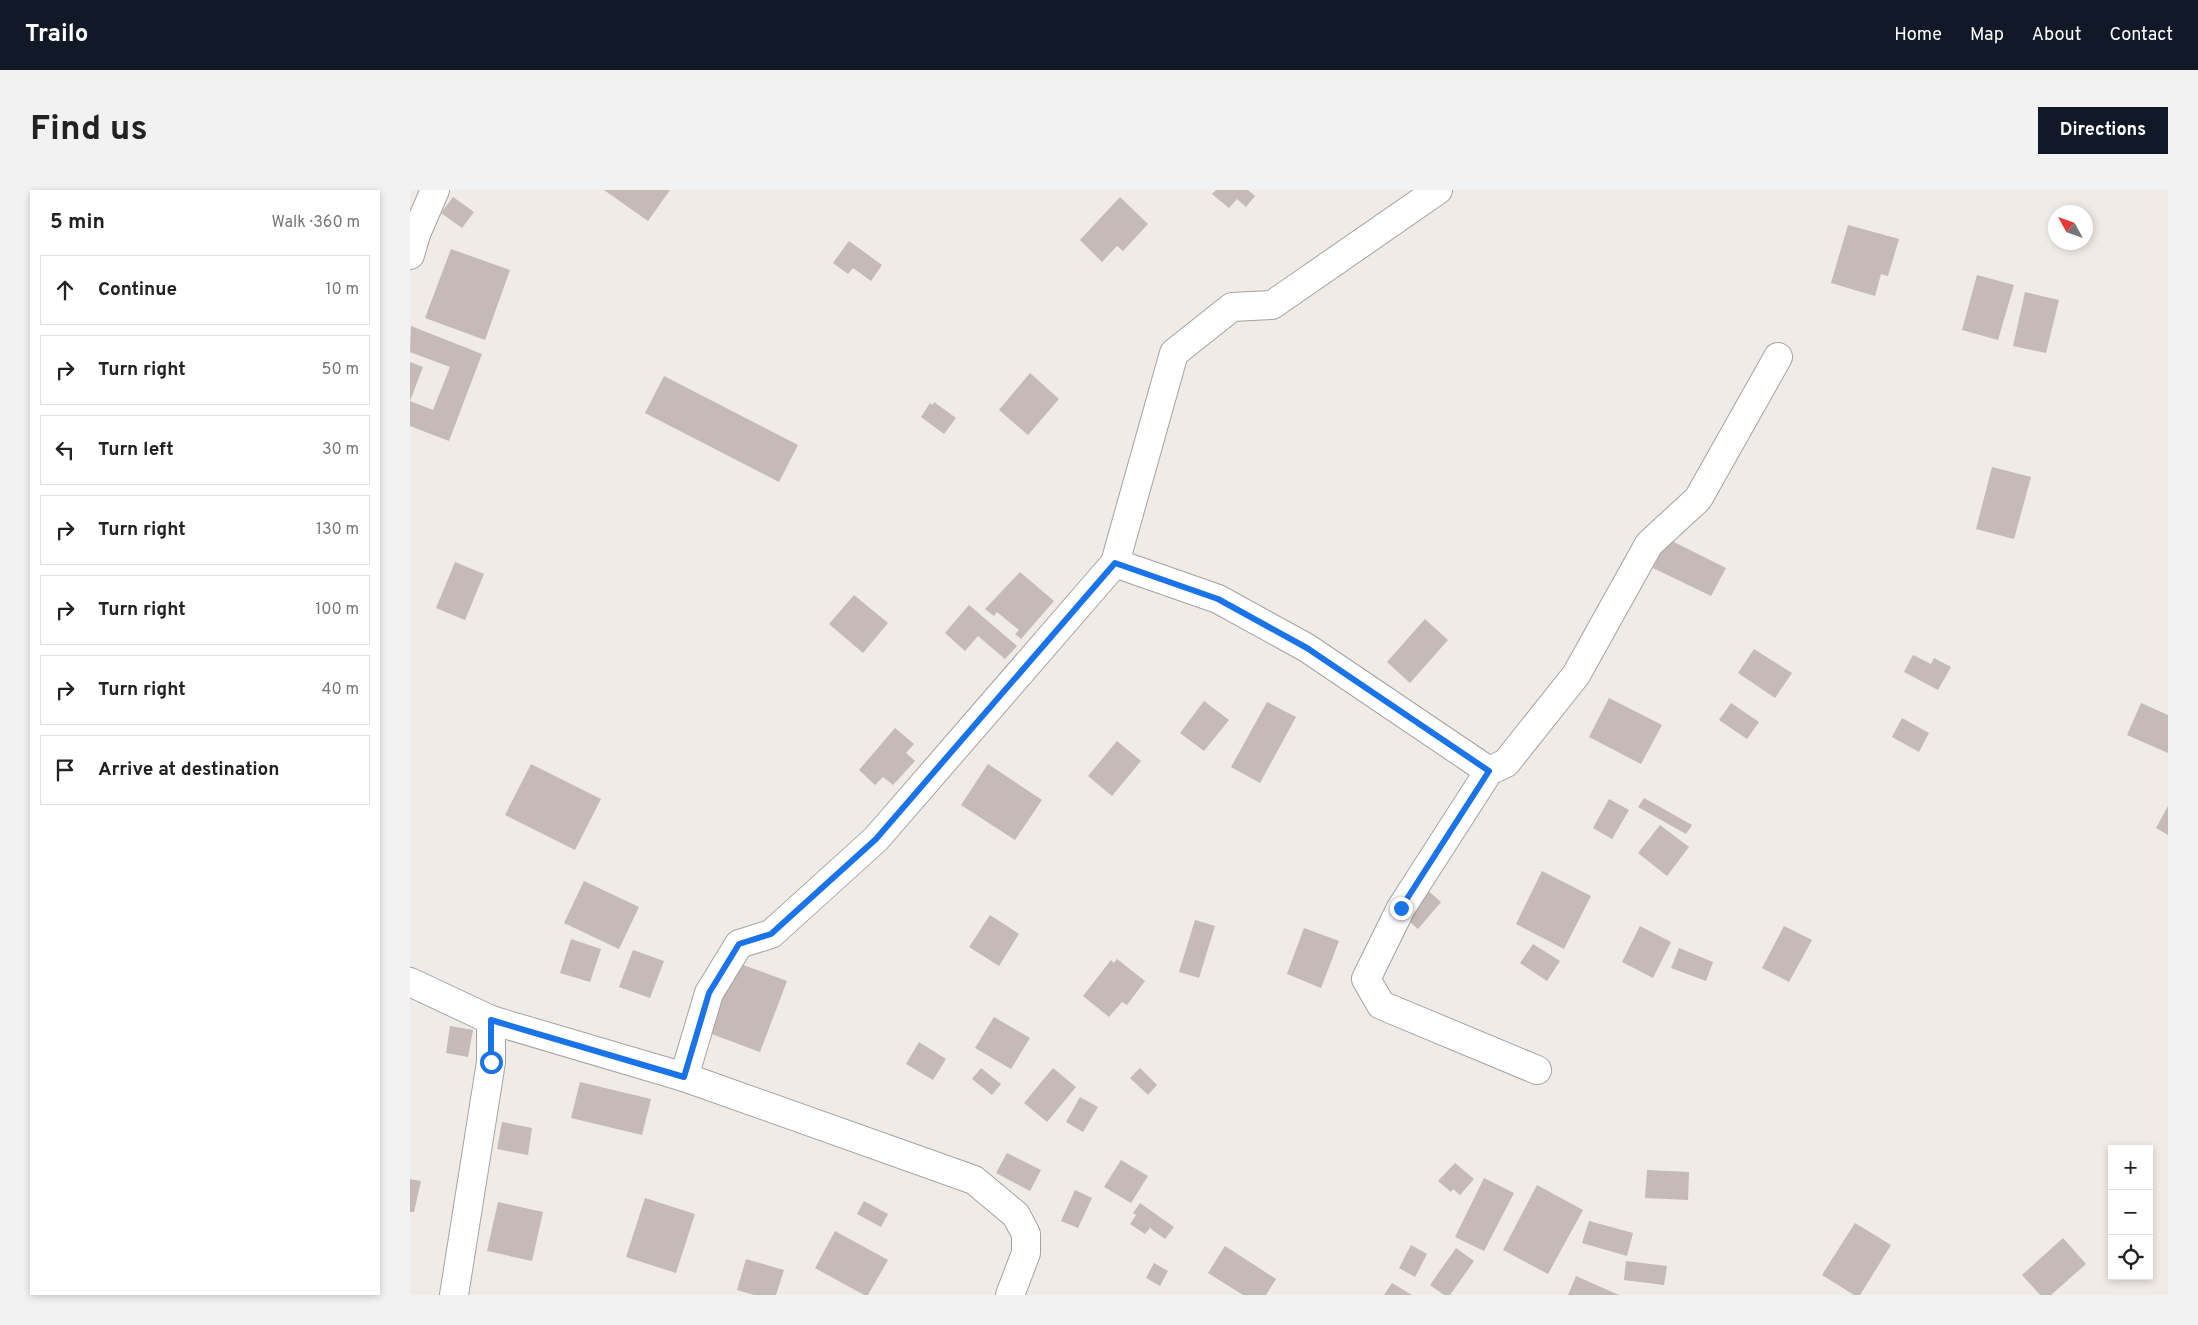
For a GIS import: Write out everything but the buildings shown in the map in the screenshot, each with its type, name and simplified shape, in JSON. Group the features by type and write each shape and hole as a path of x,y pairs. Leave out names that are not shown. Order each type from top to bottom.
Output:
{"street":[{"path":"410,255 416,234 435,190"},
{"path":"684,1077 709,993 739,944 771,934 876,839 1115,563 1174,353 1232,307 1272,305 1438,190"},
{"path":"1537,1070 1381,1005 1366,979 1401,908 1489,771 1506,762 1576,675 1649,544 1698,499 1778,357"},
{"path":"1115,563 1218,599 1307,648 1489,771"},
{"path":"410,982 491,1020 684,1077 974,1180 1016,1215 1026,1234 1026,1253 1010,1295"},
{"path":"454,1295 491,1062 491,1020"}],"route":[{"path":"491,1062 491,1020 684,1077 709,993 739,944 771,934 876,839 1115,563 1218,599 1307,648 1489,771 1401,908"}]}
